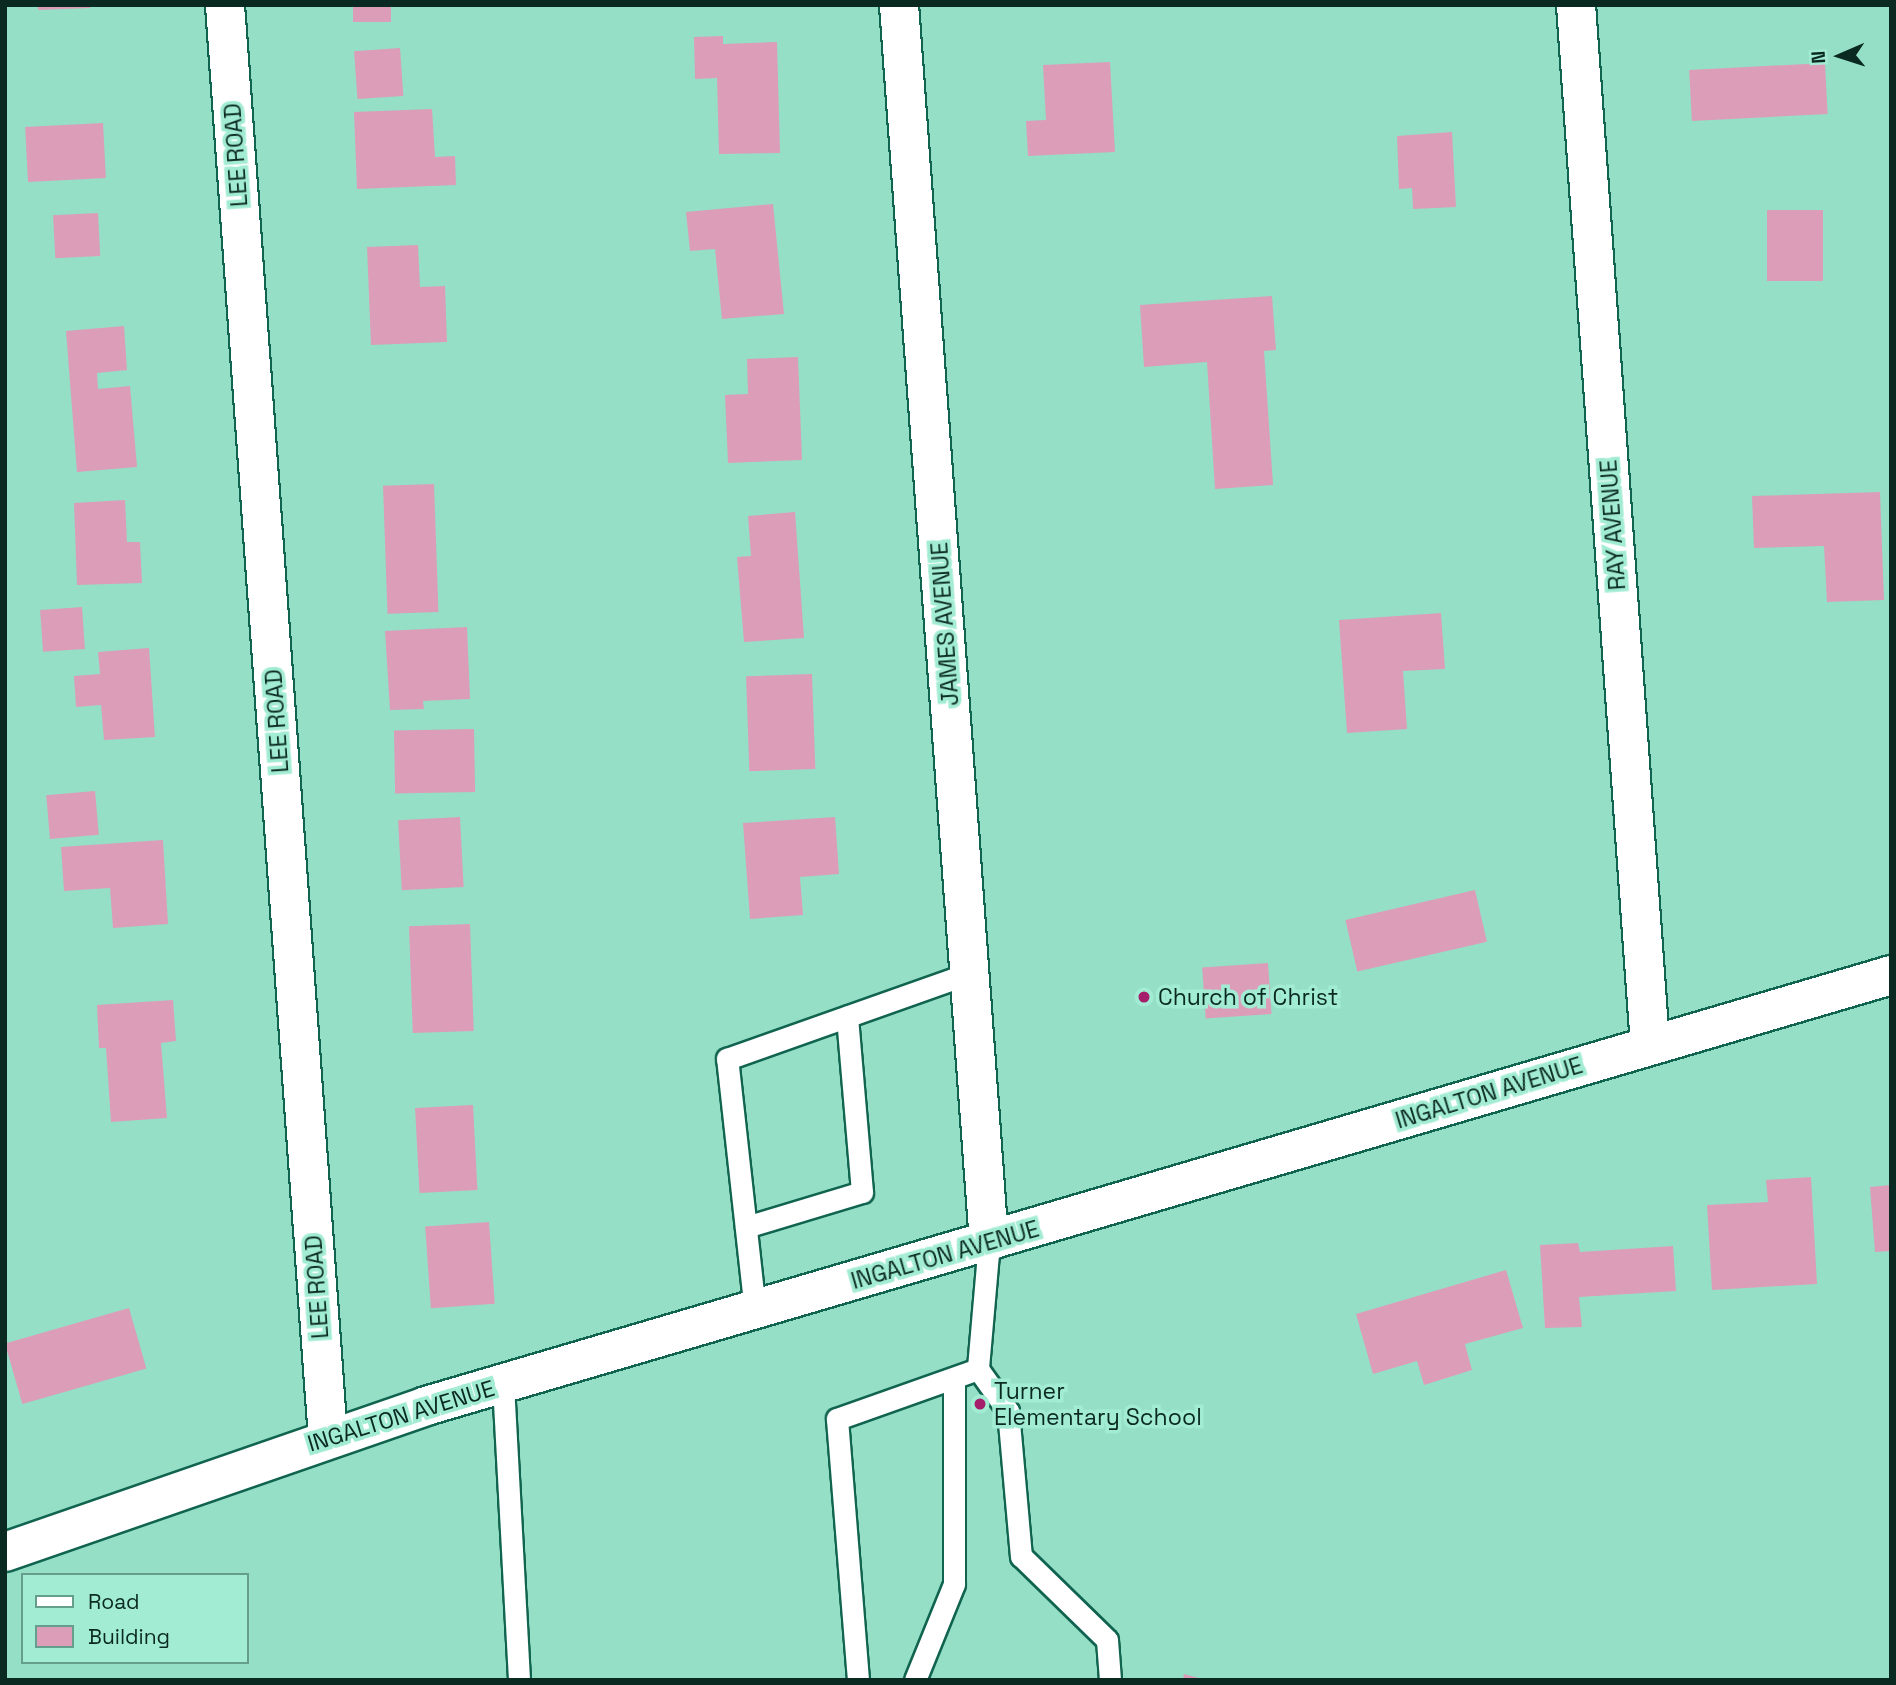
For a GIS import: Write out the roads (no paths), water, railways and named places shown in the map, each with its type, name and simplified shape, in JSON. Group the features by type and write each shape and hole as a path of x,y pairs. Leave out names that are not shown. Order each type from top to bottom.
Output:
{"street":[{"name":"LEE ROAD","path":"225,5 328,1437"},
{"name":"JAMES AVENUE","path":"899,5 989,1242"},
{"name":"RAY AVENUE","path":"1576,5 1650,1045"},
{"name":"INGALTON AVENUE","path":"5,1552 328,1437 1891,975"}],"lane":[{"path":"755,1311 727,1059 970,973"},
{"path":"746,1227 862,1192 847,1017"},
{"path":"989,1242 978,1369 1007,1412 1021,1556 1107,1640 1110,1680"},
{"path":"858,1680 837,1419 978,1369"},
{"path":"915,1680 954,1584 954,1378"},
{"path":"503,1384 519,1680"}],"place":[{"name":"Church of Christ","path":"1144,997"},
{"name":"Turner Elementary School","path":"980,1404"}]}
